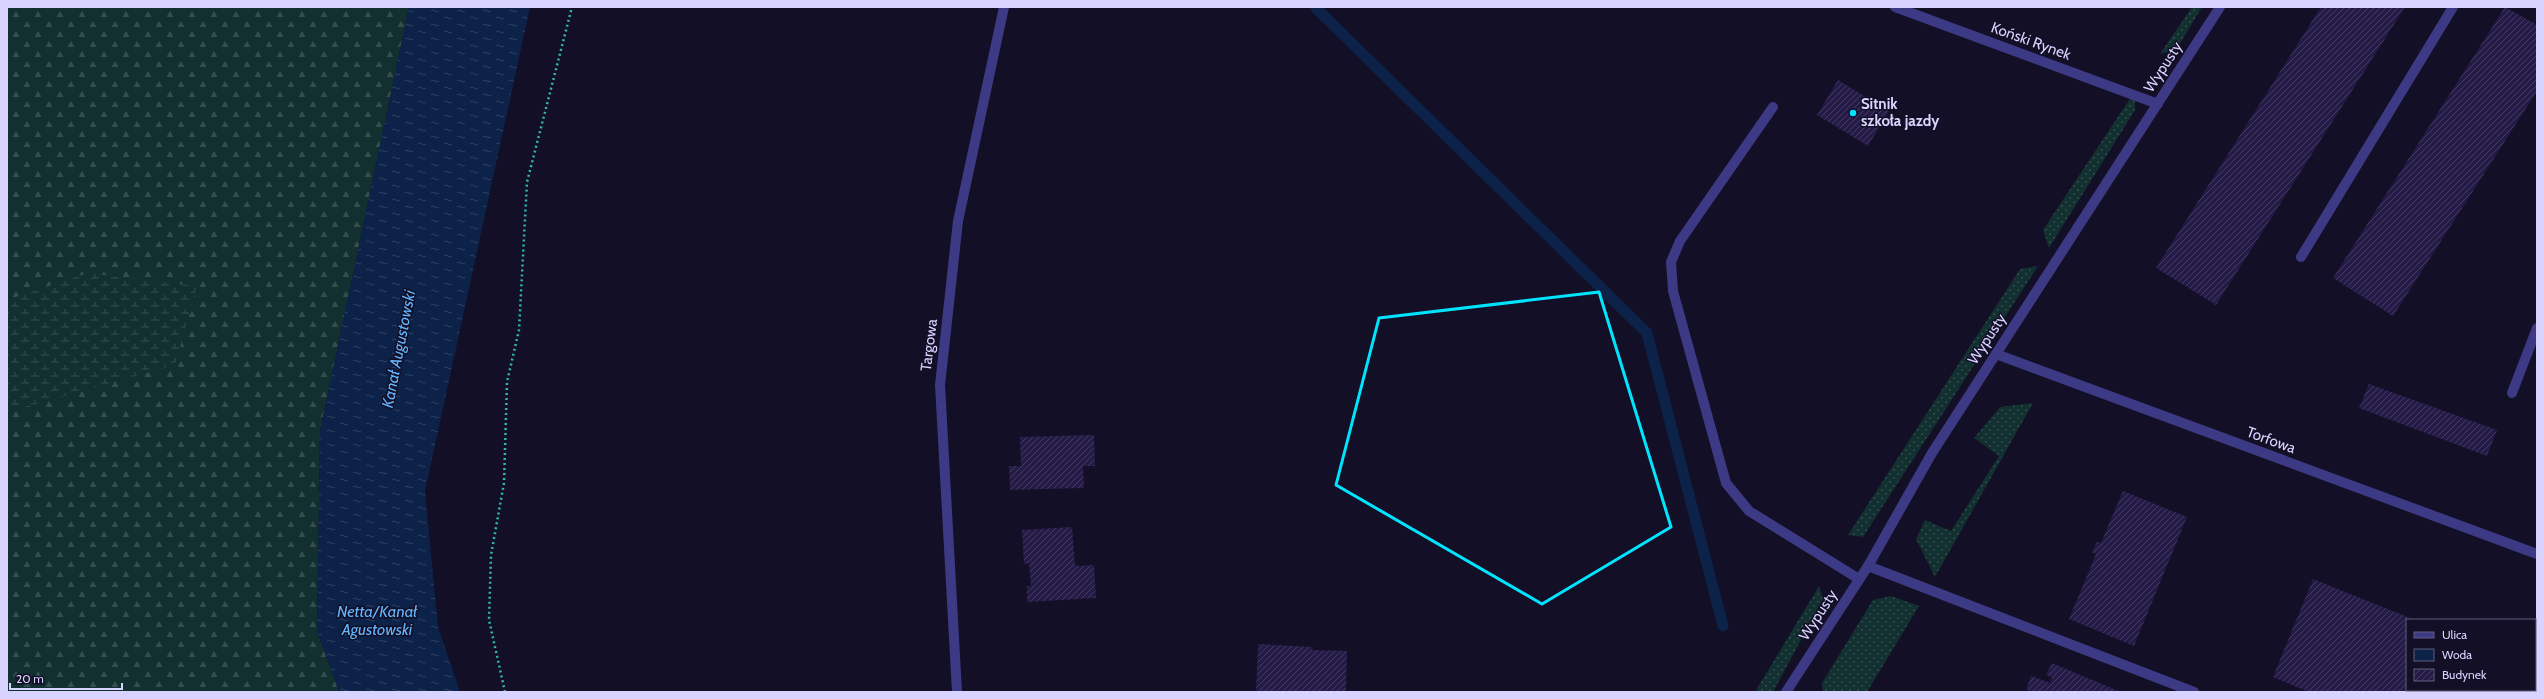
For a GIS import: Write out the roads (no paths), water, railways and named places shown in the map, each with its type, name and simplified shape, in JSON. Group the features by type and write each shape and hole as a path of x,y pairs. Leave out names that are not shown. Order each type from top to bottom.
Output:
{"street":[{"name":"Targowa","path":"957,692 940,385 958,221 1004,7"},
{"name":"Koński Rynek","path":"1895,7 2158,104"},
{"name":"Wypusty","path":"1786,692 1868,566 1932,453 2220,7"},
{"path":"2301,257 2453,7"},
{"path":"1773,107 1680,241 1671,262 1672,291 1726,483 1749,511 1859,579"},
{"path":"2512,393 2537,328"},
{"name":"Torfowa","path":"1996,354 2537,554"},
{"path":"1868,566 2055,640 2194,692"}],"water":[{"name":"Netta/Kanał Agustowski","path":"409,7 530,7 425,491 438,627 460,692 339,692 317,631 320,431"}],"waterway":[{"path":"1315,7 1647,333 1723,626"}],"place":[{"name":"Sitnik szkoła jazdy","path":"1853,113"}],"water label":[{"name":"Kanał Augustowski","path":"398,349"}]}
